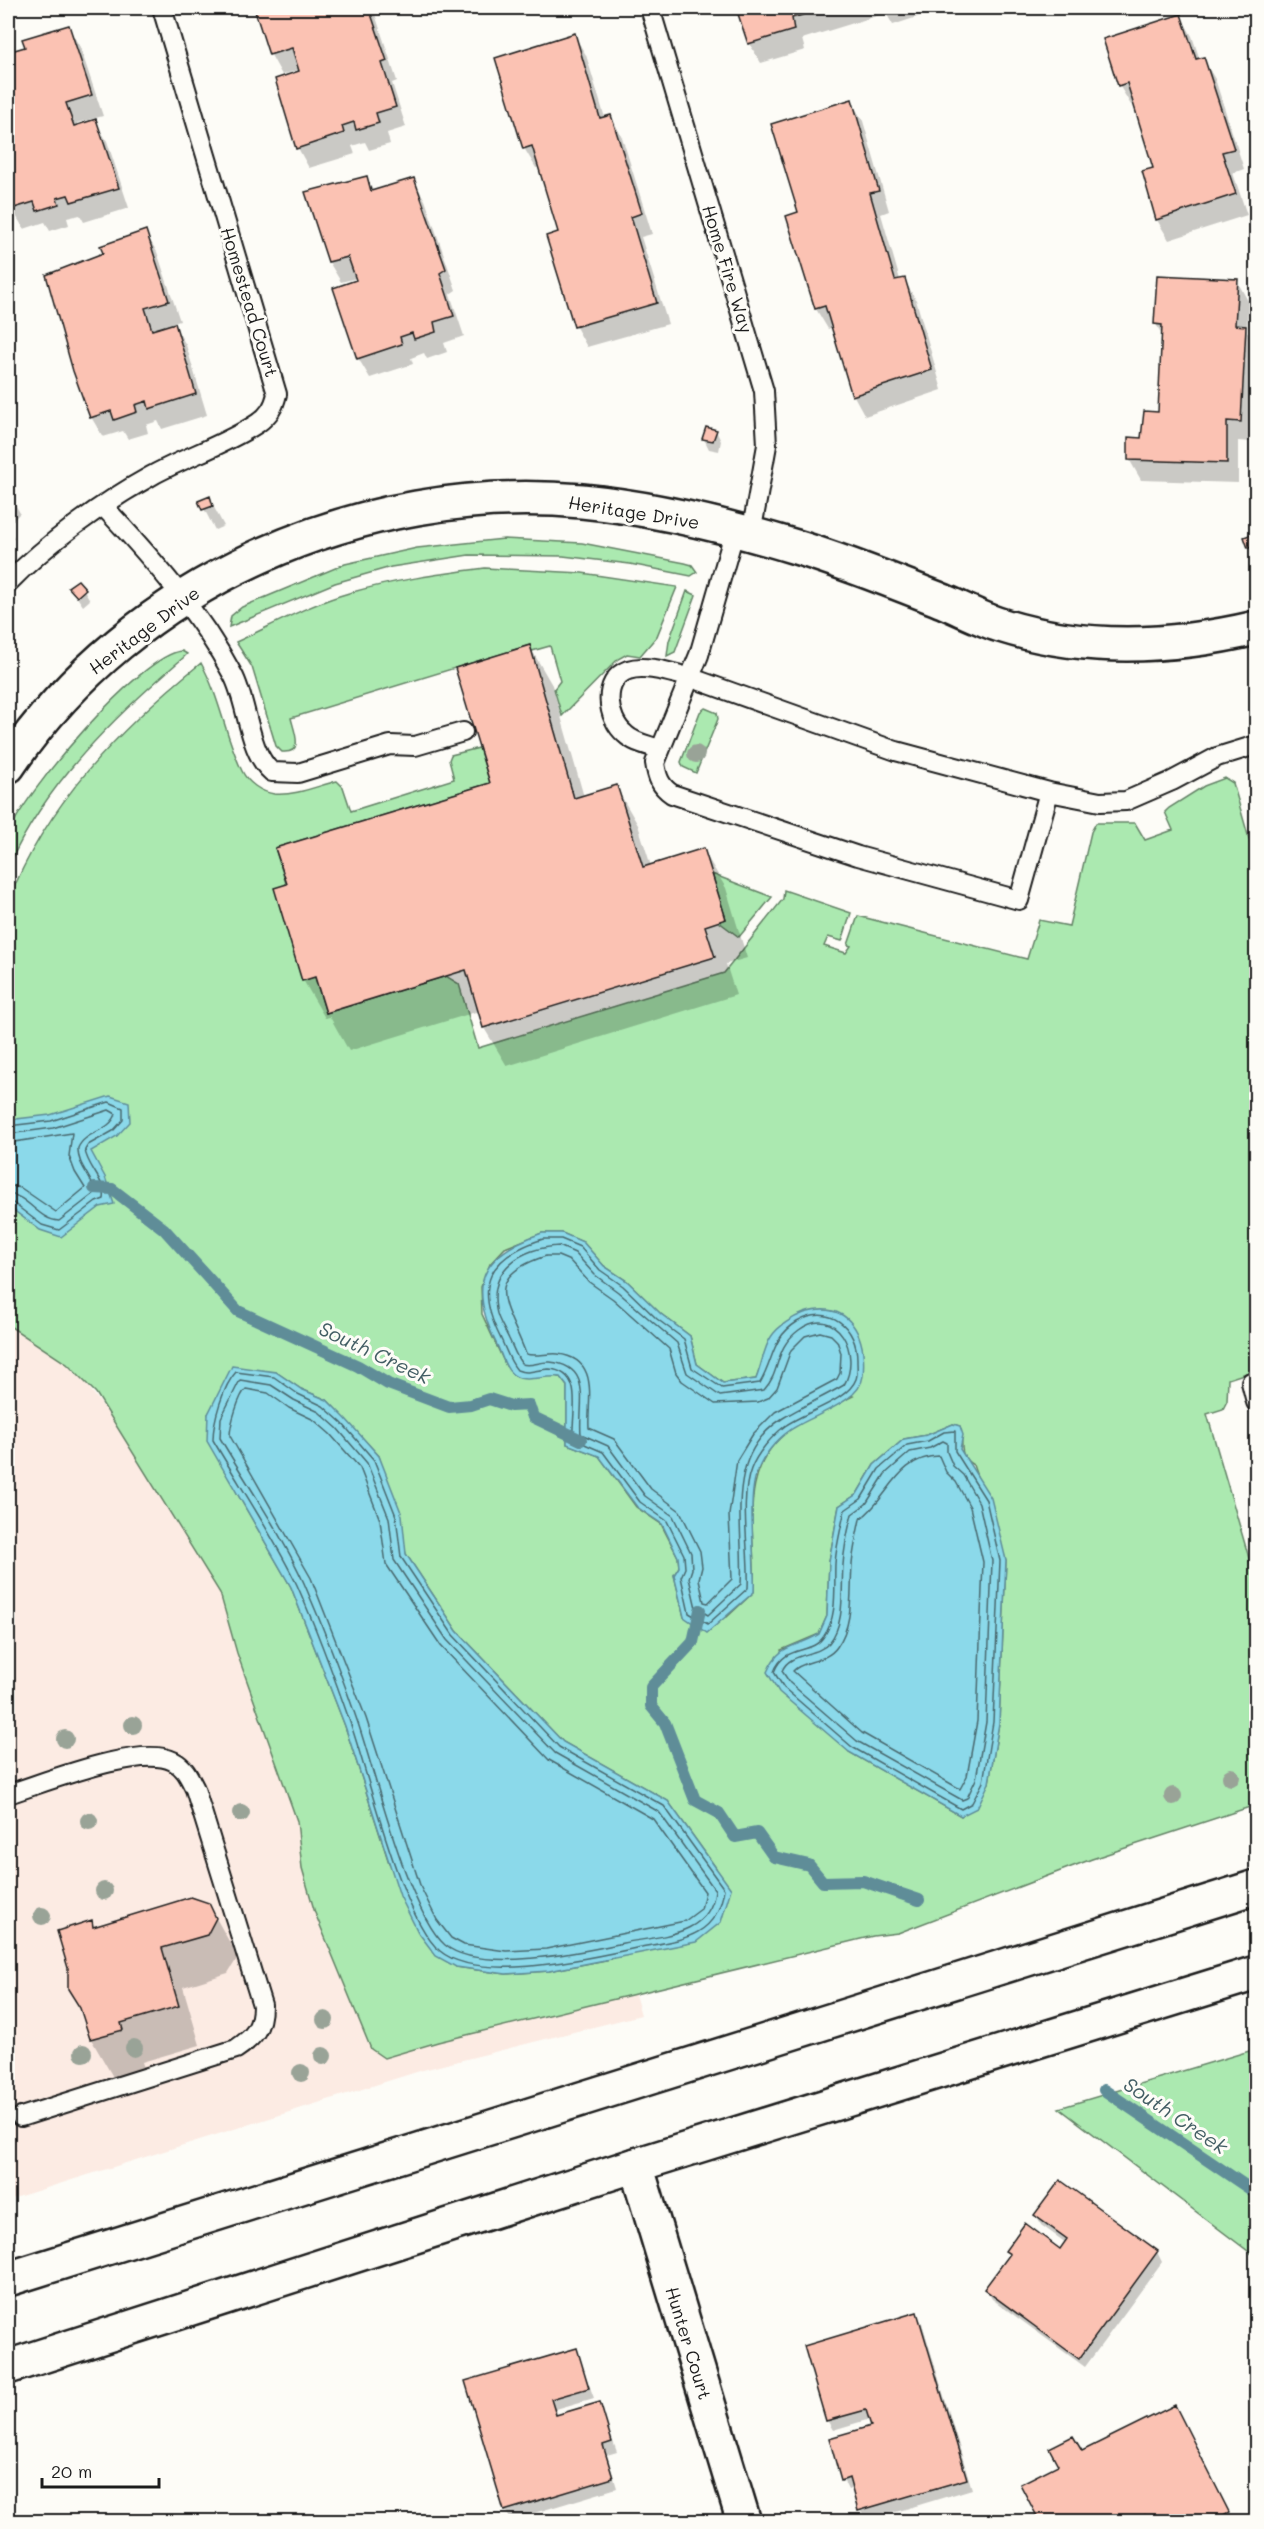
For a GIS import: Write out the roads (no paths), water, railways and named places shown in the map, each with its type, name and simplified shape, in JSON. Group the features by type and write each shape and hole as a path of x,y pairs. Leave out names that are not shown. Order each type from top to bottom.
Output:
{"main road":[{"name":"Heritage Drive","path":"8,766 82,676 121,642 182,598 255,557 302,538 372,516 418,506 527,499 582,501 635,509 743,532 877,575 999,625 1050,637 1106,645 1144,645 1222,636 1257,628"},
{"path":"8,2279 1257,1887"},
{"path":"8,2367 636,2165 1257,1973"},
{"name":"Hunter Court","path":"636,2165 744,2522"}],"lane":[{"name":"Homestead Court","path":"8,584 38,556 104,507 151,477 258,423 273,409 277,394 162,8"},
{"name":"Home Fire Way","path":"650,8 764,391 767,445 743,532 699,655 659,749"},
{"path":"104,507 146,552 182,598 233,676 259,755 272,772 298,773 390,745 415,746 463,732"},
{"path":"1049,792 1018,900 858,855 672,794 664,789 656,773 655,763 659,749 635,741 619,729 610,708 613,686 618,677 627,670 637,669 689,677 896,751 1049,792 1100,802 1126,801 1172,781 1217,757 1257,745"},
{"path":"1251,1382 1257,1402"},
{"path":"8,1794 128,1758 157,1756 172,1761 186,1770 195,1789 262,2005 262,2019 257,2034 236,2049 21,2117"}],"water":[{"path":"110,1096 129,1102 130,1122 117,1136 91,1151 105,1177 114,1204 100,1207 61,1237 40,1230 8,1206 8,1120 50,1115"},
{"path":"542,1233 562,1233 583,1242 604,1266 627,1281 661,1314 690,1336 697,1364 723,1383 756,1379 771,1337 786,1322 804,1313 820,1310 833,1311 844,1316 858,1335 864,1361 860,1386 843,1402 798,1425 784,1435 771,1448 761,1464 754,1481 752,1511 754,1592 707,1633 684,1617 674,1575 679,1567 678,1557 662,1524 637,1507 599,1456 567,1444 567,1386 560,1377 525,1379 515,1376 504,1362 488,1324 483,1306 482,1289 485,1275 492,1263 504,1251"},
{"path":"232,1366 276,1372 301,1389 327,1400 379,1456 402,1515 406,1554 457,1631 563,1742 668,1801 731,1889 721,1922 696,1942 549,1971 506,1974 456,1967 436,1956 418,1932 400,1896 345,1726 291,1587 207,1441 208,1414"},
{"path":"953,1424 960,1426 963,1435 960,1449 991,1498 1006,1560 999,1723 989,1783 977,1808 961,1816 849,1752 779,1692 767,1672 772,1662 783,1651 819,1634 827,1616 829,1561 839,1506 857,1494 874,1465 904,1439 927,1435"}],"waterway":[{"name":"South Creek","path":"94,1188 112,1189 164,1229 238,1311 358,1366 388,1384 449,1407 471,1405 489,1399 511,1406 529,1405 533,1417 581,1440"},
{"name":"South Creek","path":"700,1610 693,1642 651,1687 651,1706 665,1723 695,1800 719,1813 735,1837 757,1833 774,1857 809,1865 823,1882 863,1881 919,1900"},
{"name":"South Creek","path":"1104,2090 1256,2193"}]}
